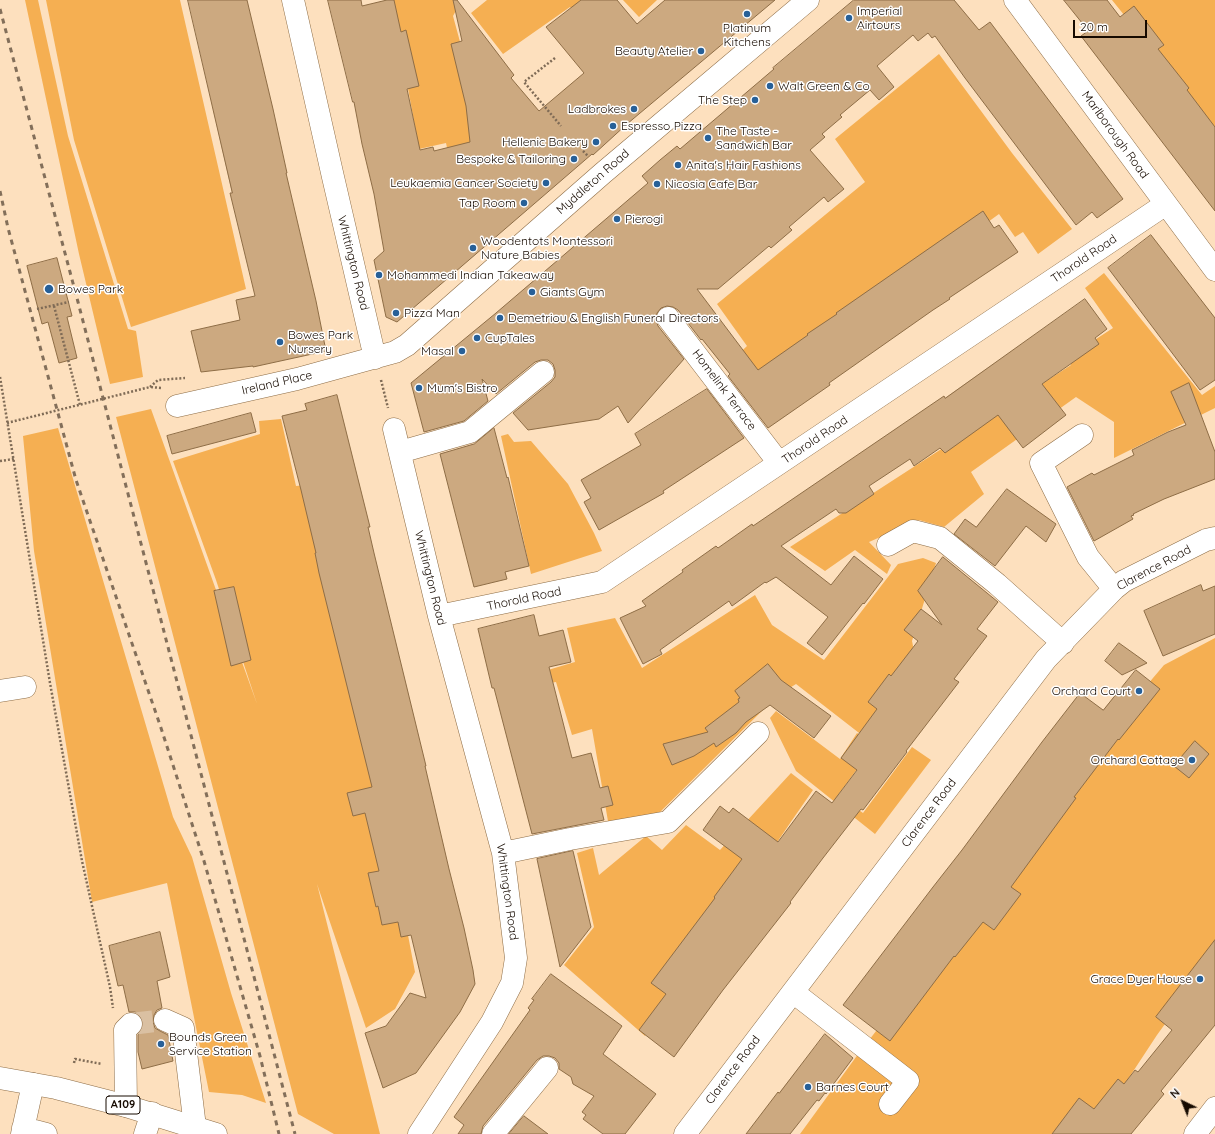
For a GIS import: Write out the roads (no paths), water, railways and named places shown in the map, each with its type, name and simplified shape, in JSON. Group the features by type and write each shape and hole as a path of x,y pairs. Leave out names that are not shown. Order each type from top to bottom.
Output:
{"street":[{"name":"Whittington Road","path":"293,0 375,358"},
{"name":"Myddleton Road","path":"375,358 396,352 407,345 603,173 808,0"},
{"name":"Marlborough Road","path":"1015,0 1215,270"},
{"name":"Thorold Road","path":"439,616 602,582 1166,204"},
{"name":"Homelink Terrace","path":"668,318 779,463"},
{"name":"Ireland Place","path":"177,406 297,380 375,358"},
{"path":"400,452 470,432 543,372"},
{"name":"Whittington Road","path":"394,429 439,616 503,853 516,958 512,982 492,1022 419,1134"},
{"path":"1082,435 1041,463 1088,557 1114,589"},
{"path":"888,545 913,531 940,538 997,584 1063,643"},
{"name":"Clarence Road","path":"685,1134 1046,659 1114,589 1124,581 1206,540 1215,538"},
{"path":"0,691 25,687"},
{"path":"503,853 570,839 668,822 758,733"},
{"path":"793,992 908,1081 890,1104"},
{"path":"165,1020 183,1028 195,1127"},
{"path":"126,1106 125,1030 131,1024"},
{"path":"493,1134 548,1068"},
{"name":"A109","path":"0,1078 56,1088 126,1106 216,1134"},
{"path":"33,1084 22,1131 46,1134"},
{"path":"1195,1134 1215,1108"},
{"path":"145,1134 152,1113"}],"tunnel":[{"path":"131,1024 165,1020"}],"railway":[{"path":"0,9 295,1134"},
{"path":"0,191 8,228 76,480 161,728 204,861 260,1056 279,1134"}],"place":[{"name":"Platinum Kitchens","path":"747,14"},
{"name":"Imperial Airtours","path":"849,18"},
{"name":"Beauty Atelier","path":"701,51"},
{"name":"Walt Green & Co","path":"770,86"},
{"name":"The Step","path":"755,100"},
{"name":"Ladbrokes","path":"634,109"},
{"name":"Espresso Pizza","path":"613,126"},
{"name":"The Taste - Sandwich Bar","path":"708,138"},
{"name":"Hellenic Bakery","path":"596,142"},
{"name":"Bespoke & Tailoring","path":"574,159"},
{"name":"Anita's Hair Fashions","path":"678,165"},
{"name":"Leukaemia Cancer Society","path":"546,183"},
{"name":"Nicosia Cafe Bar","path":"657,184"},
{"name":"Tap Room","path":"524,203"},
{"name":"Pierogi","path":"617,219"},
{"name":"Woodentots Montessori Nature Babies","path":"473,248"},
{"name":"Mohammedi Indian Takeaway","path":"379,275"},
{"name":"Bowes Park","path":"49,289"},
{"name":"Giants Gym","path":"532,292"},
{"name":"Pizza Man","path":"396,313"},
{"name":"Demetriou & English Funeral Directors","path":"500,318"},
{"name":"CupTales","path":"477,338"},
{"name":"Bowes Park Nursery","path":"280,342"},
{"name":"Masal","path":"462,351"},
{"name":"Mum's Bistro","path":"419,388"},
{"name":"Orchard Court","path":"1139,691"},
{"name":"Orchard Cottage","path":"1192,760"},
{"name":"Grace Dyer House","path":"1200,979"},
{"name":"Bounds Green Service Station","path":"161,1044"},
{"name":"Barnes Court","path":"808,1087"}]}
